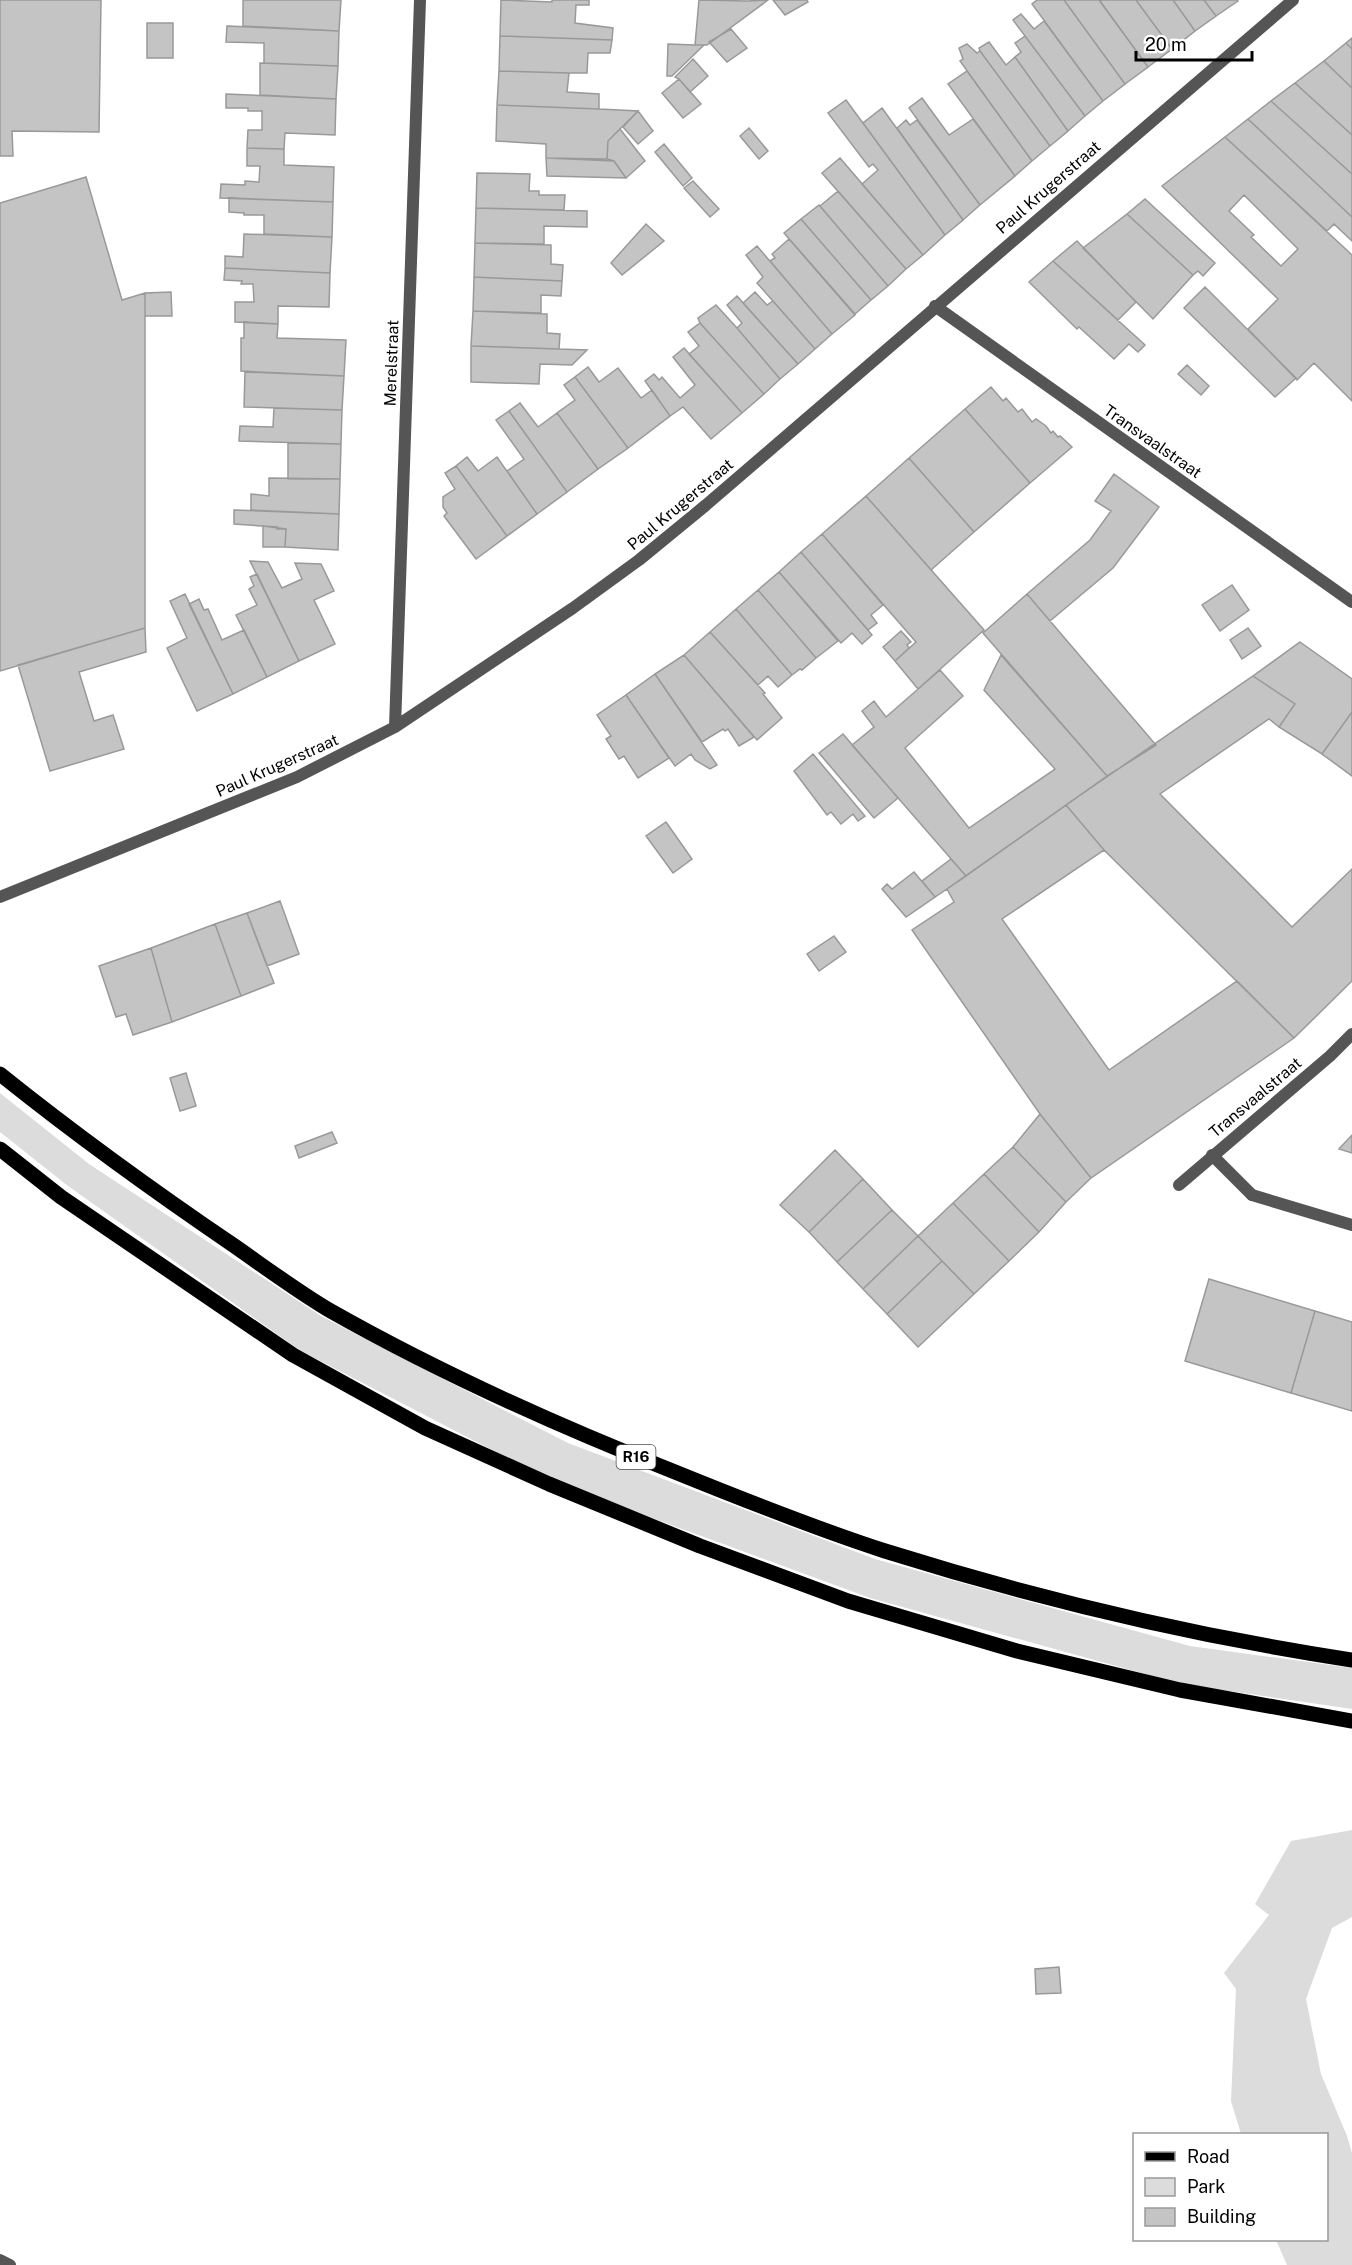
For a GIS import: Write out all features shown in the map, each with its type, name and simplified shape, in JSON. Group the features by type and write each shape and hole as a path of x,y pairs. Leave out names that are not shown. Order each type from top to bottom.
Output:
{"main road":[{"name":"R16","path":"0,1074 50,1114 181,1210 326,1308 451,1375 578,1433 723,1492 882,1550 984,1580 1195,1633 1352,1660"},
{"path":"0,1149 61,1197 293,1355 425,1428 549,1484 700,1546 849,1601 1017,1650 1180,1690 1352,1721"}],"street":[{"name":"Merelstraat","path":"395,727 420,0"},
{"name":"Paul Krugerstraat","path":"0,897 297,777 395,727 573,608 639,560 706,505 1293,0"},
{"name":"Transvaalstraat","path":"935,306 1352,602"},
{"name":"Transvaalstraat","path":"1179,1185 1330,1056 1352,1034"},
{"path":"1212,1155 1252,1195 1352,1225"},
{"path":"0,2260 10,2265"}],"green space":[{"path":"0,1093 89,1164 321,1316 568,1443 875,1559 1190,1646 1352,1668 1352,1709 1181,1684 870,1598 554,1482 301,1351 68,1186 0,1132"},
{"path":"1352,1830 1352,1917 1332,1928 1306,1999 1321,2074 1352,2153 1352,2265 1287,2265 1276,2241 1328,2241 1328,2133 1241,2133 1231,2101 1236,1989 1224,1973 1269,1915 1255,1904 1291,1841"}],"building":[{"path":"0,0 101,0 99,132 12,131 13,156 0,156"},
{"path":"243,0 341,0 339,31 243,26"},
{"path":"501,0 552,2 552,0 589,0 589,5 576,5 575,23 613,28 612,40 500,36"},
{"path":"699,0 768,0 707,45 695,45"},
{"path":"773,0 807,0 808,2 785,15"},
{"path":"1037,0 1064,0 1125,84 1103,101 1032,4"},
{"path":"1064,0 1099,0 1148,67 1125,84"},
{"path":"1136,0 1172,49 1148,67 1100,1"},
{"path":"1136,0 1173,0 1195,31 1172,49"},
{"path":"1173,0 1204,0 1216,16 1195,31"},
{"path":"1204,0 1237,0 1238,1 1216,16"},
{"path":"1021,14 1034,29 1044,21 1103,101 1085,116 1013,20"},
{"path":"147,23 173,23 173,58 147,58"},
{"path":"227,26 339,31 338,66 264,63 264,43 226,42"},
{"path":"731,29 747,48 727,62 709,42"},
{"path":"500,36 612,40 610,53 588,53 587,73 499,71"},
{"path":"1025,36 1085,116 1068,131 1015,57 1021,52 1015,43"},
{"path":"1352,38 1352,49 1346,43"},
{"path":"989,42 1006,65 1015,57 1068,131 1050,146 980,51 979,48"},
{"path":"1346,43 1352,49 1352,88 1324,61"},
{"path":"668,44 704,45 672,76 667,76"},
{"path":"967,44 977,53 980,51 1050,146 1032,161 960,61 963,59 959,48"},
{"path":"693,59 708,76 690,92 675,77"},
{"path":"1324,61 1352,88 1352,135 1295,83"},
{"path":"260,63 338,66 336,99 260,95"},
{"path":"499,71 569,73 567,92 599,94 599,109 497,105"},
{"path":"967,71 1032,161 1015,176 948,84"},
{"path":"679,79 701,104 683,118 662,93"},
{"path":"1295,83 1352,135 1352,174 1271,101"},
{"path":"226,94 336,99 335,135 285,133 284,149 247,148 248,130 262,130 262,111 248,111 248,108 226,108"},
{"path":"922,98 949,135 973,119 1015,176 980,205 909,108"},
{"path":"846,100 945,235 923,255 862,184 878,170 873,164 869,167 828,113"},
{"path":"1271,101 1352,174 1352,217 1248,119"},
{"path":"497,105 638,111 608,141 607,159 546,158 546,144 496,141"},
{"path":"882,108 963,220 945,235 863,123"},
{"path":"638,111 653,131 638,144 623,127"},
{"path":"1248,119 1352,217 1352,241 1334,224 1327,231 1225,137"},
{"path":"906,120 910,125 917,120 980,205 963,220 897,128"},
{"path":"749,128 768,151 759,159 740,136"},
{"path":"620,129 645,161 626,178 614,161 607,159 608,141"},
{"path":"1225,137 1352,255 1352,401 1314,363 1297,380 1248,329 1278,299 1162,186","holes":["1244,195 1298,249 1281,266 1251,237 1254,235 1229,211"]},
{"path":"664,144 692,178 683,186 655,152"},
{"path":"247,148 284,149 284,165 334,167 333,202 220,198 221,184 245,185 245,181 259,182 260,166 247,166"},
{"path":"546,158 614,161 626,178 547,176"},
{"path":"840,158 923,255 906,269 822,173"},
{"path":"477,173 530,174 529,191 539,191 539,195 565,195 564,210 476,208"},
{"path":"86,177 122,300 145,293 145,628 0,671 0,203"},
{"path":"693,181 719,209 710,217 684,188"},
{"path":"838,191 906,269 888,286 820,206"},
{"path":"229,198 333,202 332,237 264,234 264,215 229,212"},
{"path":"1145,199 1215,263 1203,276 1198,271 1193,275 1127,214"},
{"path":"819,205 888,286 871,300 801,219"},
{"path":"476,208 587,211 587,227 544,226 544,244 475,243"},
{"path":"1127,214 1193,275 1153,319 1083,248"},
{"path":"801,219 871,300 855,314 784,233"},
{"path":"646,224 664,241 622,275 611,263"},
{"path":"244,234 332,237 330,273 225,268 225,256 243,257"},
{"path":"789,239 855,315 832,334 770,261 775,258 772,254"},
{"path":"1077,241 1136,302 1118,320 1053,261"},
{"path":"475,243 551,245 551,264 563,265 562,281 474,277"},
{"path":"757,246 832,334 815,349 757,283 763,277 746,255"},
{"path":"1053,261 1145,345 1138,352 1129,344 1114,359 1079,327 1077,329 1029,282"},
{"path":"225,268 330,273 329,307 278,306 278,324 235,322 235,302 254,302 253,284 224,280"},
{"path":"474,277 562,281 561,296 541,295 541,313 473,311"},
{"path":"1205,287 1296,378 1275,397 1184,308"},
{"path":"171,292 172,316 145,316 145,293"},
{"path":"755,292 767,305 773,301 815,349 798,364 743,303"},
{"path":"737,296 798,364 780,379 737,328 742,323 727,305"},
{"path":"716,305 780,379 764,394 700,323 698,318"},
{"path":"473,311 547,314 547,333 560,334 559,349 471,346"},
{"path":"244,322 278,324 277,338 346,340 344,376 241,371 241,338 244,338"},
{"path":"700,323 764,394 742,413 689,354 699,346 688,332"},
{"path":"471,346 587,350 572,365 540,364 539,384 471,382"},
{"path":"684,348 742,413 711,439 683,407 670,416 645,381 654,374 659,380 662,377 680,398 695,385 673,357"},
{"path":"1187,365 1209,386 1201,395 1178,374"},
{"path":"588,367 599,382 618,368 641,398 652,390 670,416 628,448 575,377"},
{"path":"245,372 344,376 342,410 244,407"},
{"path":"575,377 628,448 598,469 557,413 575,400 564,385"},
{"path":"991,387 1003,401 1006,398 1018,412 1022,409 1032,422 1036,419 1051,433 1053,431 1072,447 1030,483 965,409"},
{"path":"520,403 538,427 557,413 598,469 567,492 509,411"},
{"path":"274,408 342,410 341,444 239,441 240,426 273,427"},
{"path":"965,409 1030,483 974,532 909,458"},
{"path":"509,411 567,492 537,514 507,471 524,459 496,420"},
{"path":"288,443 341,444 340,479 288,479"},
{"path":"467,457 478,471 497,457 537,514 507,536 456,466"},
{"path":"909,458 974,532 931,570 866,496"},
{"path":"456,466 507,536 476,559 444,516 447,513 443,507 443,497 455,489 445,473"},
{"path":"1114,474 1159,507 1113,568 1050,621 1027,594 1090,540 1111,511 1095,501"},
{"path":"269,478 340,479 339,514 251,510 251,494 269,496"},
{"path":"866,496 984,630 918,689 895,661 916,642 822,534"},
{"path":"234,510 339,514 338,550 285,547 286,529 234,524"},
{"path":"263,526 286,529 285,547 263,547"},
{"path":"822,534 883,605 871,615 877,623 868,630 801,552"},
{"path":"801,552 872,635 862,644 852,633 841,643 779,572"},
{"path":"250,561 268,562 282,588 302,579 295,563 321,564 334,591 314,600 335,644 299,661"},
{"path":"779,572 838,641 816,658 758,590"},
{"path":"257,574 299,661 267,677 236,615 257,605 249,589 254,586 250,577"},
{"path":"1232,585 1249,610 1220,631 1202,605"},
{"path":"758,590 816,658 792,675 736,609"},
{"path":"185,594 233,694 197,711 167,648 187,638 170,601"},
{"path":"1027,594 1156,745 1107,776 983,633"},
{"path":"199,599 204,610 208,609 222,640 244,630 267,677 233,694 189,604"},
{"path":"736,609 792,675 778,687 768,676 758,685 710,632"},
{"path":"145,628 146,652 79,672 94,721 113,715 124,749 50,771 18,665"},
{"path":"1248,628 1261,646 1242,659 1230,640"},
{"path":"901,631 911,642 907,645 909,648 895,661 883,647"},
{"path":"710,632 765,693 763,694 782,718 757,740 684,655"},
{"path":"1300,642 1352,679 1352,712 1322,754 1279,727 1295,704 1253,676"},
{"path":"684,655 754,737 739,746 728,729 725,731 723,729 702,742 655,674"},
{"path":"1001,655 1107,776 966,876 852,745 874,727 862,711 874,701 886,717 940,670 963,696 905,748 969,828 1055,769 984,690"},
{"path":"655,674 717,765 710,769 695,760 691,754 675,766 626,695"},
{"path":"1253,676 1295,704 1279,727 1269,719 1160,794 1292,927 1352,869 1352,981 1294,1038 1104,850 1066,805"},
{"path":"626,695 669,758 638,778 624,756 619,759 606,739 611,736 597,715"},
{"path":"1352,712 1352,776 1322,754"},
{"path":"843,734 898,798 874,818 819,753"},
{"path":"813,754 865,816 858,821 853,814 841,824 831,812 827,815 794,771"},
{"path":"1066,805 1104,850 1002,919 1109,1070 1237,981 1294,1038 1091,1178 1040,1114 912,930 954,902 947,889"},
{"path":"666,822 692,859 673,873 646,836"},
{"path":"951,859 966,876 935,897 922,881"},
{"path":"914,872 935,897 906,917 882,889 887,884 892,889"},
{"path":"280,901 299,954 267,966 247,913"},
{"path":"247,913 274,983 241,996 215,924"},
{"path":"215,924 241,996 172,1022 151,948"},
{"path":"834,936 846,952 819,971 807,954"},
{"path":"151,948 172,1022 133,1035 126,1014 116,1017 99,966"},
{"path":"186,1073 196,1106 180,1111 170,1078"},
{"path":"1040,1114 1091,1178 1066,1202 1013,1147"},
{"path":"332,1132 337,1143 299,1158 295,1146"},
{"path":"1352,1135 1352,1153 1339,1149"},
{"path":"1013,1147 1066,1202 1039,1232 984,1174"},
{"path":"835,1150 863,1179 809,1232 780,1205"},
{"path":"984,1174 1039,1232 1009,1261 953,1203"},
{"path":"863,1179 892,1210 837,1262 809,1232"},
{"path":"953,1203 1009,1261 974,1294 918,1236"},
{"path":"892,1210 918,1236 863,1289 837,1262"},
{"path":"918,1236 942,1261 887,1314 863,1289"},
{"path":"942,1261 974,1294 918,1347 887,1314"},
{"path":"1209,1279 1315,1311 1291,1393 1185,1361"},
{"path":"1315,1311 1352,1322 1352,1411 1291,1393"},
{"path":"1059,1967 1061,1993 1036,1994 1035,1969"}]}
